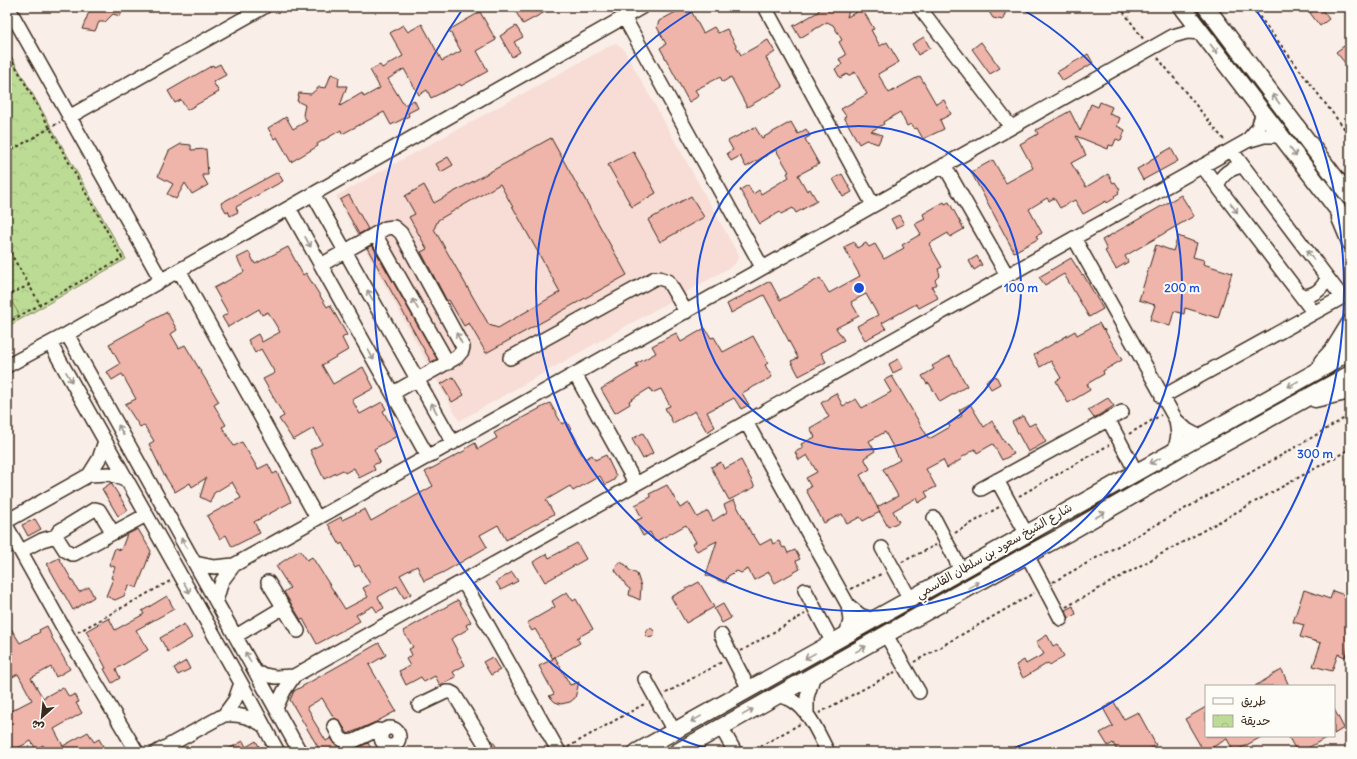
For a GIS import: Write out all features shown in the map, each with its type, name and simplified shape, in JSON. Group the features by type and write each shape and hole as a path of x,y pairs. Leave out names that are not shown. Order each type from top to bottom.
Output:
{"main road":[{"path":"1206,7 1350,197"},
{"path":"1183,9 1350,226"},
{"path":"1336,209 1350,242"},
{"path":"1311,374 1334,349 1350,323"},
{"name":"شارع الشيخ سعود بن سلطان القاسمي","path":"637,752 1311,374 1350,350"},
{"name":"شارع الشيخ سعود بن سلطان القاسمي","path":"677,752 1066,534 1196,459 1350,374"},
{"path":"1293,406 1350,391"},
{"path":"1066,534 1077,521 1077,516 1072,507"}],"street":[{"path":"8,7 161,280"},
{"path":"69,117 264,7"},
{"path":"7,366 67,334 642,7"},
{"path":"765,7 873,205"},
{"path":"919,7 1011,127"},
{"path":"1173,36 1181,24 1183,9"},
{"path":"624,17 762,267"},
{"path":"195,563 214,567 234,565 686,312 762,267 1150,48 1173,36 1187,32 1202,33"},
{"path":"1247,141 1258,128 1263,112"},
{"path":"256,673 275,677 294,676 1247,141 1264,136 1281,136"},
{"path":"1162,397 1346,295 1327,278 1231,150"},
{"path":"944,165 1007,275"},
{"path":"1202,166 1314,313"},
{"path":"1217,186 1219,180 1232,168 1243,166"},
{"path":"313,194 453,442"},
{"path":"289,208 428,456"},
{"path":"321,265 390,227 394,227 401,233 462,344 462,351 460,355 448,363 392,393"},
{"path":"375,234 448,363"},
{"path":"1074,238 1173,415 1187,430 1200,436"},
{"path":"179,270 318,518"},
{"path":"510,358 654,278 668,281 686,312"},
{"path":"1300,296 1314,294 1325,284 1327,278"},
{"path":"67,334 300,752"},
{"path":"50,343 106,441 179,575 241,682 278,752"},
{"path":"575,374 636,484"},
{"path":"980,489 1122,412"},
{"path":"1173,415 1178,435 1175,450"},
{"path":"1108,419 1136,472"},
{"path":"746,422 845,600 850,620 840,639 815,608 805,590"},
{"path":"89,475 99,459 106,441"},
{"path":"7,520 89,475 109,474 127,481"},
{"path":"997,480 1026,533"},
{"path":"21,551 42,540 56,536 59,531 95,509 99,510 113,533"},
{"path":"56,536 65,550 72,554 146,515"},
{"path":"934,518 961,570"},
{"path":"7,527 68,638 137,752"},
{"path":"882,548 910,599"},
{"path":"1027,555 1059,616"},
{"path":"216,601 222,581 234,565"},
{"path":"463,581 563,750"},
{"path":"268,582 298,631"},
{"path":"845,600 860,615 873,620"},
{"path":"236,636 284,607"},
{"path":"722,635 749,689"},
{"path":"886,635 919,692"},
{"path":"807,715 807,697 814,675"},
{"path":"276,708 284,691 294,676"},
{"path":"645,679 674,731"},
{"path":"224,715 235,700 241,682"},
{"path":"419,705 446,692 454,694 485,744"},
{"path":"778,695 793,701 807,715 828,752"},
{"path":"157,752 224,715 235,714 245,716 264,726"},
{"path":"334,726 340,738 346,742 354,741 377,730 383,731 389,728 396,730 399,736 400,748"},
{"path":"721,727 735,752"}],"path":[{"path":"1120,7 1150,48 1231,150"},
{"path":"1252,7 1350,136"},
{"path":"7,51 122,258 7,323"},
{"path":"7,153 69,117"},
{"path":"7,247 40,304"},
{"path":"11,294 29,285"},
{"path":"845,600 893,567 1119,440 1173,415"},
{"path":"1059,616 1350,449"},
{"path":"68,638 179,575"},
{"path":"563,750 815,608"}],"shaded area":[{"path":"615,43 623,48 739,256 734,265 459,421 336,196"}],"green space":[{"path":"7,49 126,259 7,327"},
{"path":"7,294 19,314 7,321"}],"building":[{"path":"91,7 125,7 120,16 113,14 105,22 99,22 95,31 82,29"},
{"path":"513,7 554,7 523,24"},
{"path":"685,7 689,7 703,33 714,27 718,33 727,29 741,55 768,40 775,52 766,58 783,87 747,107 731,77 723,82 720,77 695,90 699,96 689,102 660,48 666,44 657,27 659,21"},
{"path":"820,7 850,7 847,17 862,9 874,29 871,30 880,46 887,42 899,62 878,74 889,93 920,76 936,104 944,100 951,114 940,120 944,129 923,139 917,128 914,129 911,124 907,126 900,112 883,122 884,124 871,131 882,135 878,144 866,140 859,144 844,117 846,116 841,109 867,94 855,72 840,78 835,69 842,65 839,59 846,55 839,42 842,40 833,25 827,22 800,38 793,26 818,12"},
{"path":"986,7 1007,7 1003,20 993,18"},
{"path":"1319,7 1329,19 1320,26 1310,13"},
{"path":"480,12 496,40 477,51 488,71 461,86 460,84 431,98 427,90 419,95 404,69 388,79 404,105 414,100 418,108 408,113 409,116 391,125 384,112 342,134 341,130 291,162 277,137 274,139 268,128 286,117 293,129 307,121 303,115 305,105 297,101 299,93 311,94 319,87 326,88 331,74 339,77 338,86 347,86 340,106 362,93 364,97 380,88 370,70 380,65 382,68 403,56 390,33 403,25 408,32 422,24 442,61 461,51 449,30"},
{"path":"516,26 523,37 514,42 520,52 512,57 500,36"},
{"path":"924,37 930,48 918,55 912,44"},
{"path":"981,42 1000,68 990,74 972,49"},
{"path":"1344,46 1350,52 1350,69 1336,52"},
{"path":"1088,54 1093,63 1063,81 1057,72"},
{"path":"220,64 226,75 213,82 219,92 187,110 181,100 175,103 168,91 213,65 214,67"},
{"path":"1100,102 1112,107 1109,114 1120,118 1117,126 1125,130 1121,141 1116,139 1113,146 1109,145 1108,149 1076,136 1086,155 1071,163 1086,187 1108,174 1113,183 1115,182 1120,190 1118,191 1119,193 1114,196 1115,198 1107,203 1106,201 1083,214 1075,200 1060,208 1054,198 1049,201 1047,198 1029,209 1042,233 1036,236 1038,239 1014,252 971,172 993,160 1006,183 1033,168 1020,144 1038,134 1036,130 1070,111 1080,131 1091,104 1098,107"},
{"path":"791,122 798,134 806,129 810,136 805,139 819,164 798,175 807,191 810,189 817,201 796,213 793,208 781,214 780,212 760,224 740,190 748,185 753,194 759,190 761,194 789,177 787,173 789,172 776,150 746,167 740,156 731,161 727,153 733,150 728,141 755,127 762,138"},
{"path":"551,138 627,275 486,353 469,323 464,326 449,300 447,301 421,252 427,249 409,217 415,214 405,196 424,185 434,203","holes":["500,184 560,292 498,328 489,325 434,229 438,220"]},
{"path":"181,144 191,145 191,150 206,149 208,175 202,175 208,185 192,194 185,183 176,199 167,194 173,184 158,176 169,151"},
{"path":"1171,148 1178,161 1143,180 1137,169"},
{"path":"633,151 656,193 632,207 608,165"},
{"path":"448,157 453,165 441,172 436,164"},
{"path":"278,172 283,181 236,207 238,212 230,216 228,211 226,212 221,203"},
{"path":"842,174 852,192 843,197 833,179"},
{"path":"349,195 368,229 359,234 340,200"},
{"path":"1181,195 1194,216 1125,256 1128,262 1116,269 1105,251 1107,250 1102,240"},
{"path":"691,196 704,217 660,242 648,220"},
{"path":"944,202 945,204 949,202 964,229 950,237 948,233 929,244 942,267 938,269 940,275 935,280 937,284 932,287 938,298 919,308 916,304 882,323 886,329 865,340 857,326 878,315 866,294 851,302 859,316 836,328 844,340 821,353 826,362 799,376 791,361 798,358 764,295 731,313 727,304 770,281 780,300 820,278 829,293 860,276 844,247 854,242 857,248 866,243 869,247 875,244 884,259 904,248 902,245 921,234 915,224 925,219 923,214"},
{"path":"899,215 904,224 896,228 891,219"},
{"path":"1178,236 1197,243 1193,257 1204,260 1203,264 1232,273 1218,318 1185,308 1184,314 1174,311 1170,326 1150,320 1155,305 1139,300 1156,245 1173,251"},
{"path":"372,245 437,359 431,362 367,248"},
{"path":"288,247 303,275 306,273 327,307 330,305 347,335 342,338 348,350 322,365 333,384 363,367 374,388 352,400 360,414 382,402 386,409 383,411 397,436 374,449 380,462 373,465 375,470 359,478 354,468 345,473 343,470 324,479 310,450 322,444 314,428 293,440 279,419 284,416 263,379 275,373 261,349 255,353 248,340 258,334 262,342 280,332 268,312 262,315 259,309 228,327 222,317 228,313 214,288 244,272 237,258 249,252 255,264"},
{"path":"977,256 982,265 974,270 969,261"},
{"path":"1071,258 1082,275 1083,274 1103,309 1089,317 1064,274 1045,285 1039,277"},
{"path":"167,312 177,330 171,334 179,348 185,345 219,402 214,405 226,425 222,427 234,446 242,442 258,469 268,464 273,474 277,472 291,502 254,522 260,533 232,547 226,535 220,539 207,516 241,498 232,482 214,493 210,502 200,497 206,478 192,487 190,483 175,492 163,473 149,444 154,441 144,425 140,427 125,404 136,399 122,374 112,380 107,372 120,364 109,344"},
{"path":"1099,323 1122,360 1103,371 1104,374 1087,384 1090,390 1068,403 1056,381 1061,378 1051,361 1040,367 1034,355 1075,331 1077,335"},
{"path":"705,328 711,338 714,337 723,352 753,336 768,363 765,365 772,377 742,393 749,405 741,409 734,398 707,412 715,427 707,432 695,411 673,423 665,408 670,406 661,389 652,393 650,388 629,401 630,404 615,413 601,389 638,367 636,364 656,353 652,346 676,333 681,342"},
{"path":"950,356 967,386 940,402 929,383 927,384 922,376 934,369 932,366"},
{"path":"898,359 903,368 893,373 889,364"},
{"path":"892,376 929,439 950,427 948,424 962,416 959,410 970,404 984,427 992,421 1003,440 1014,454 1002,460 993,444 977,453 975,449 947,468 943,460 926,469 936,487 925,492 928,497 918,503 916,498 893,511 899,522 888,527 880,512 863,521 860,517 847,524 842,514 824,523 806,490 811,487 806,478 817,472 807,455 799,460 795,452 803,448 801,444 815,437 810,428 829,417 821,403 836,393 843,406 856,399 862,408 891,392 884,380","holes":["885,432 900,460 883,469 898,496 877,507 860,475 870,469 864,458 875,451 869,441"]},
{"path":"996,376 1000,384 991,389 986,381"},
{"path":"453,377 464,395 452,402 441,384"},
{"path":"1108,398 1114,406 1094,418 1088,410"},
{"path":"550,403 562,424 567,422 577,441 575,442 585,459 592,455 595,460 606,455 616,476 614,480 605,485 600,476 573,491 570,486 546,500 554,514 506,540 498,525 480,535 487,547 444,572 424,581 417,566 400,575 411,594 404,598 397,586 378,597 384,608 377,612 373,606 356,615 360,621 317,644 303,619 301,620 284,592 290,588 276,566 300,550 307,560 312,557 345,609 368,597 363,588 370,584 359,565 355,567 342,543 340,545 328,524 341,517 342,520 365,509 371,521 433,486 425,472 466,450 465,449 475,443 478,449 497,438 494,433"},
{"path":"1023,416 1029,426 1035,423 1046,442 1028,452 1012,422"},
{"path":"643,433 653,453 643,459 632,439"},
{"path":"741,460 755,487 729,500 711,467 721,462 724,469"},
{"path":"111,483 128,510 118,516 102,489"},
{"path":"667,485 680,508 689,503 697,517 708,511 713,521 727,512 724,505 734,500 752,535 753,534 760,545 771,539 773,544 779,541 788,553 795,550 800,559 796,561 800,569 775,583 769,572 754,580 748,569 741,573 737,571 728,576 725,583 706,575 717,541 697,551 692,544 696,542 686,525 655,542 650,532 643,536 635,521 642,518 635,505 651,497 649,494"},
{"path":"35,519 41,529 28,536 22,525"},
{"path":"138,529 151,551 137,588 129,585 124,596 115,600 106,596 113,579 111,578 115,567 109,565 115,548 121,550 126,535"},
{"path":"577,543 586,559 545,582 533,562 547,554 549,558"},
{"path":"59,558 79,592 89,587 94,597 73,610 47,564"},
{"path":"620,562 626,565 629,570 637,574 641,586 640,600 629,595 630,589 626,586 615,570 617,564"},
{"path":"512,572 518,581 501,590 496,582"},
{"path":"699,582 714,607 686,623 671,597"},
{"path":"1304,590 1330,599 1333,591 1350,597 1350,642 1345,657 1338,654 1332,671 1313,666 1321,643 1300,637 1304,625 1293,622"},
{"path":"567,592 573,601 576,599 593,629 577,638 580,643 553,658 555,657 570,685 579,682 575,698 570,702 561,704 555,702 549,696 554,694 539,666 553,659 535,629 532,631 527,623 555,607 552,601"},
{"path":"167,596 174,609 136,630 148,650 116,669 120,678 112,683 104,669 106,668 86,631 109,618 115,630 144,614 142,611"},
{"path":"458,600 471,622 466,625 468,629 451,639 465,665 453,672 456,677 440,685 435,676 424,682 421,677 406,685 399,671 410,666 406,659 412,655 409,649 413,647 403,631"},
{"path":"723,604 731,618 722,623 714,609"},
{"path":"1073,606 1076,614 1069,618 1065,610"},
{"path":"7,622 20,643 40,632 39,630 47,626 52,638 70,669 56,677 51,667 31,678 43,698 63,687 69,697 75,694 79,702 76,703 82,713 54,729 63,746 88,732 94,742 99,739 104,748 96,752 47,752 43,745 36,749 31,741 10,752 7,747 7,745 11,743 7,736 7,726 11,724 7,713 32,700 18,674 7,680"},
{"path":"184,624 192,638 168,652 160,638"},
{"path":"648,629 652,629 654,633 652,637 648,637 646,635 646,631"},
{"path":"1047,635 1053,646 1057,644 1064,656 1050,665 1048,663 1023,678 1016,665 1024,660 1026,664 1044,654 1036,642"},
{"path":"379,643 386,655 369,665 396,711 376,722 348,734 339,720 334,718 322,698 307,707 326,741 331,738 336,745 347,750 357,748 368,743 373,752 321,752 290,700 294,691"},
{"path":"492,657 500,670 491,675 483,662"},
{"path":"186,661 190,669 178,675 174,668"},
{"path":"1282,670 1289,685 1257,685"},
{"path":"1114,702 1124,719 1138,712 1156,745 1143,752 1118,752 1113,743 1108,746 1100,733 1113,726 1103,708"},
{"path":"1205,708 1205,737 1261,737 1234,752 1227,739 1204,752 1185,719"},
{"path":"1335,711 1344,728 1335,733"},
{"path":"1289,737 1327,737 1301,752 1297,752"},
{"path":"492,740 497,748 490,752 471,752 478,748 482,751 489,751 492,747"},
{"path":"243,741 246,747 256,741 262,752 223,752"}]}
